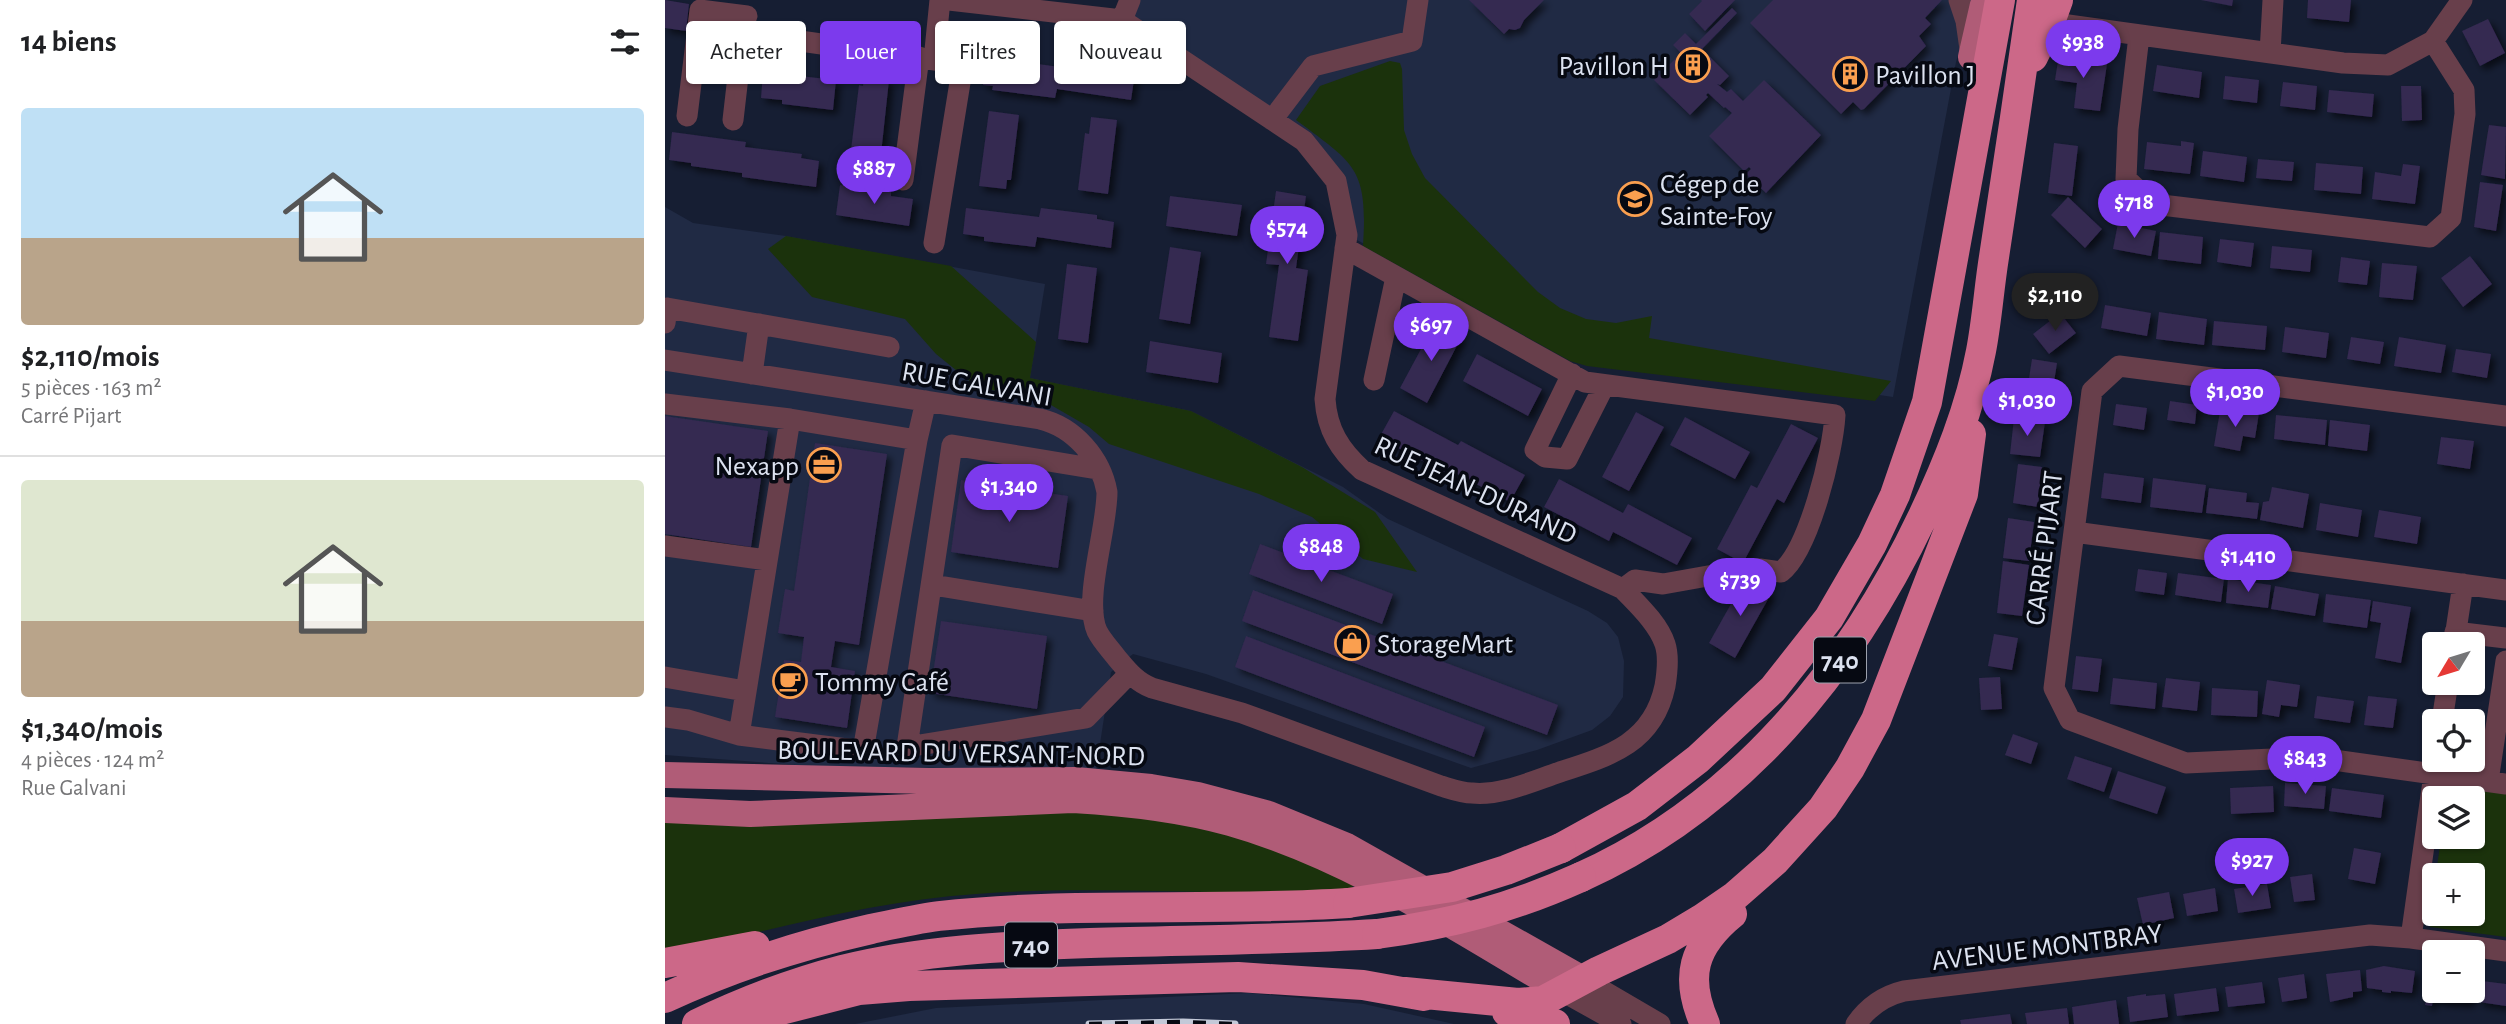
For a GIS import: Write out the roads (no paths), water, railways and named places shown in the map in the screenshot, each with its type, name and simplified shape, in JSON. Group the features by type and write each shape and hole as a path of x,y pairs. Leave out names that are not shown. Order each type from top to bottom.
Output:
{"highway":[{"name":"740","path":"665,998 722,973 816,942 918,919 1048,908 1294,907 1348,903 1452,887 1562,848 1637,806 1698,759 1773,689 1829,618 1872,544 1907,461 1927,402 2000,0"},
{"name":"740","path":"698,1024 737,1005 842,970 967,950 1157,941 1284,940 1428,928 1531,899 1618,860 1653,839 1724,786 1800,709 1849,649 1900,563 1947,465 1965,413 1981,351 2032,0"},
{"path":"2020,83 2050,22 2063,13"},
{"path":"1946,309 1952,196 1971,57"},
{"path":"1705,1024 1696,1002 1693,984 1695,964 1702,946 1714,930 1794,857 1877,720 1963,494 1981,351"},
{"path":"1405,992 1528,1004 1543,1001 1668,939 1735,896 1787,850 1823,808"},
{"path":"665,963 835,931 918,919"},
{"path":"726,1024 859,990 909,986 1238,977 1363,985 1555,1024"}],"main road":[{"path":"1971,57 1984,0"},
{"name":"BOULEVARD DU VERSANT-NORD","path":"665,775 929,781 1076,780 1151,787 1209,798 1295,823 1347,846 1572,985"},
{"name":"BOULEVARD DU VERSANT-NORD","path":"665,810 750,814 1073,800 1207,817 1274,837 1338,864 1572,985"}],"street":[{"path":"903,180 940,0"},
{"name":"RUE JEAN-DURAND","path":"949,0 1122,20 1304,141 1336,181 1347,235 1325,399 1326,417 1344,454 1362,470 1623,589 1647,615 1665,644 1667,673 1661,702 1648,728 1625,747 1606,757 1498,792 1472,794"},
{"path":"1122,20 1130,0"},
{"path":"1272,120 1314,66 1412,41 1418,0"},
{"path":"1958,0 1966,21 1971,57"},
{"path":"2270,53 2273,0"},
{"path":"2063,13 2139,36 2343,63 2388,65 2433,41 2462,0"},
{"path":"687,116 700,10 747,17 963,64 934,243"},
{"path":"733,120 747,17"},
{"path":"2139,36 2128,129 2126,179 2153,204 2430,237 2451,218 2465,114 2464,90 2433,41"},
{"path":"1345,248 1585,382 1835,415 1834,438 1810,520 1789,565 1781,572 1747,569 1663,584 1635,580 1623,589"},
{"path":"1374,380 1396,277"},
{"path":"665,323 667,307 889,347"},
{"path":"752,373 759,324"},
{"name":"RUE GALVANI","path":"665,360 1049,421 1067,430 1082,442 1105,484 1107,503 1093,611 1095,625 1102,638 1141,684 1242,713 1441,786 1472,794"},
{"name":"CARRÉ PIJART","path":"2422,766 2312,757 2186,764 2070,720 2054,688 2092,391 2119,366 2506,416"},
{"path":"1573,374 1535,450 1545,457 1566,459 1604,386"},
{"path":"665,717 688,720 739,735 863,751 926,401"},
{"path":"665,404 790,419 917,440"},
{"path":"739,735 790,419"},
{"path":"1097,469 953,444 907,747 1086,718 1130,673"},
{"path":"2074,532 2506,590"},
{"path":"665,546 766,560"},
{"path":"2455,632 2463,584"},
{"path":"933,585 1093,611"},
{"path":"2485,638 2506,638"},
{"path":"2497,782 2506,661"},
{"path":"665,677 744,691"},
{"path":"2411,938 2434,772"},
{"name":"CARRÉ PIJART","path":"2456,772 2497,782"},
{"name":"AVENUE MONTBRAY","path":"1856,1024 1881,1000 1904,991 2370,935 2506,951"},
{"name":"BOULEVARD DU VERSANT-NORD","path":"1572,985 1621,1024"},
{"name":"BOULEVARD DU VERSANT-NORD","path":"1572,985 1660,1024"}],"railway":[{"path":"1089,1024 1235,1024"}],"place":[{"name":"Pavillon H","path":"1693,65"},
{"name":"Pavillon J","path":"1850,74"},
{"name":"Cégep de Sainte-Foy","path":"1635,199"},
{"name":"Nexapp","path":"824,465"},
{"name":"StorageMart","path":"1352,643"},
{"name":"Tommy Café","path":"790,681"}]}
